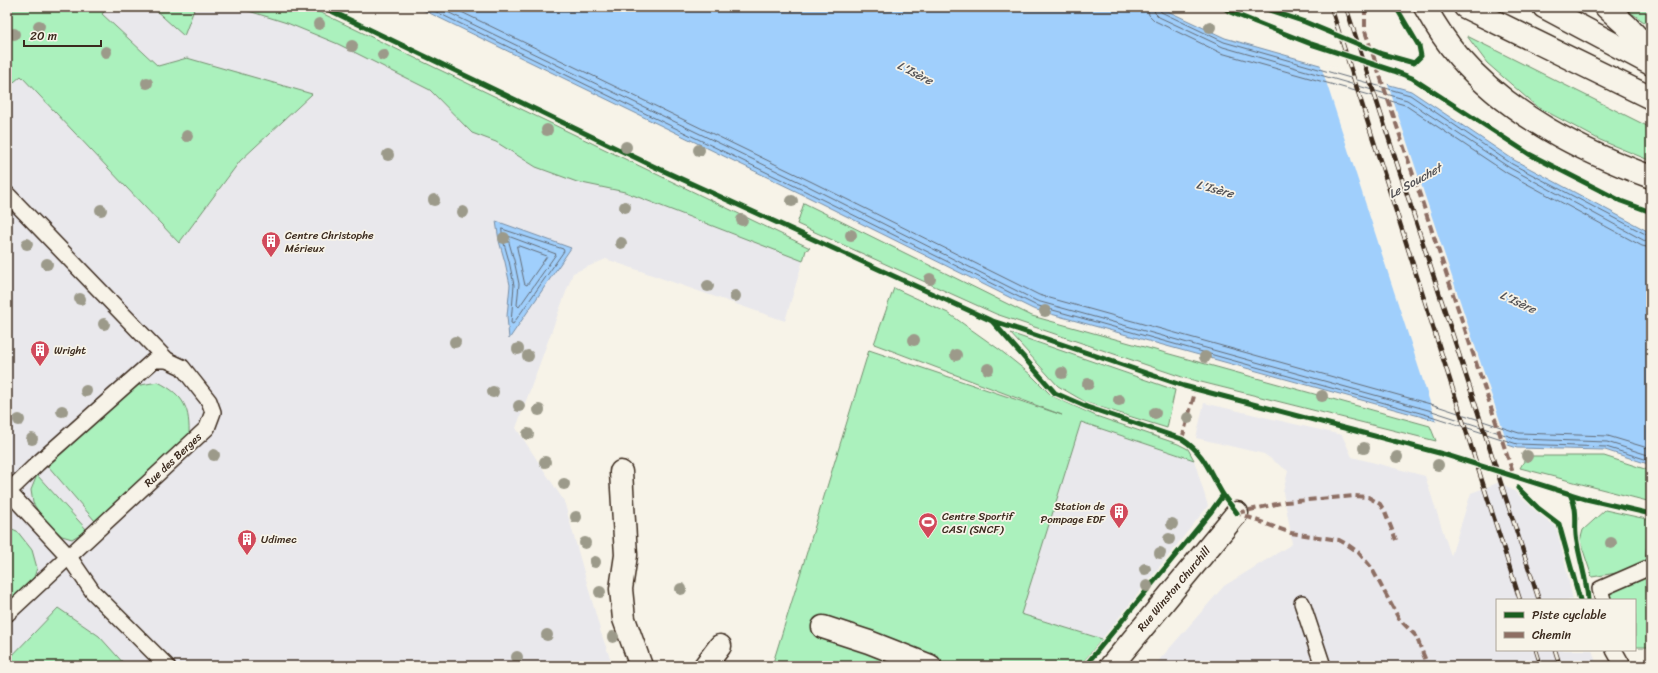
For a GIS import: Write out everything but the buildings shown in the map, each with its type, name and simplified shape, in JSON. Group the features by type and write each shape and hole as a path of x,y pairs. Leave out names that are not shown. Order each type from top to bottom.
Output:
{"main road":[{"path":"1425,7 1440,33 1460,58 1480,78 1535,122 1612,162 1651,177"},
{"path":"1466,7 1651,98"},
{"path":"1544,7 1651,64"},
{"path":"1606,7 1627,26 1651,52"},
{"path":"621,472 626,555 621,589 624,619 640,666"},
{"name":"Rue Winston Churchill","path":"1111,666 1237,513"},
{"path":"823,627 870,642 930,666"},
{"path":"704,666 720,646"}],"lane":[{"name":"Rue des Berges","path":"7,194 167,360 182,367 209,401 213,412 207,428 7,614"},
{"path":"167,360 154,360 8,491 70,557 93,592 167,666"},
{"path":"1603,599 1600,589 1648,568"},
{"path":"1302,603 1324,666"},
{"path":"1615,651 1623,666"}],"shaded area":[{"path":"7,7 301,7 806,250 785,321 606,259 573,273 516,428 564,501 601,633 613,666 7,666"},
{"path":"1204,403 1342,435 1352,457 1425,476 1451,556 1471,493 1500,482 1514,491 1557,527 1573,599 1496,599 1496,651 1592,651 1597,666 1154,666 1224,586 1292,544 1283,492 1288,471 1264,454 1196,438"},
{"name":"Station de Pompage EDF","path":"1081,422 1194,460 1208,506 1102,639 1021,614"}],"green space":[{"path":"7,7 108,7 102,14 158,66 187,58 312,94 240,161 179,243 21,76 7,88"},
{"path":"152,7 195,7 184,36"},
{"path":"236,7 309,7 810,248 806,250 803,261 625,192 577,182 536,167 496,142 472,133 430,90 338,44 287,23"},
{"path":"1623,7 1651,7 1651,27"},
{"path":"1467,36 1651,128 1651,161 1600,140 1536,106 1487,63"},
{"path":"804,203 1032,316 1430,426 1436,441 1185,378 996,314 797,224"},
{"name":"Centre Sportif CASI (SNCF)","path":"894,288 948,313 1000,350 1030,374 1052,396 1096,416 1178,444 1188,449 1194,460 1081,422 1021,614 1102,639 1080,666 772,666 869,350 1062,415 874,344"},
{"path":"1010,333 1175,390 1167,428 1087,403 1058,386"},
{"path":"158,382 174,392 184,404 187,411 189,438 95,521 48,466 135,386"},
{"path":"1527,456 1604,456 1651,471 1651,502 1520,468"},
{"path":"37,475 87,530 72,539 62,536 45,522 33,503 31,490"},
{"path":"1605,510 1651,520 1648,528 1645,565 1622,572 1592,577 1580,541 1583,530"},
{"path":"7,527 17,531 32,550 37,568 31,587 7,608"},
{"path":"1651,570 1651,647 1636,647 1636,599 1611,599 1610,592"},
{"path":"58,608 99,636 126,666 7,666 7,661"}],"water":[{"path":"417,7 1159,7 1225,38 1411,91 1514,160 1651,233 1651,465 1605,450 1517,448 1430,419 1033,309 806,196"},
{"path":"496,221 571,248 509,339 507,316 510,285 499,241"}],"pier":[{"path":"1320,63 1387,82 1509,448 1437,424"}],"railway":[{"path":"1331,7 1520,599"},
{"path":"1346,7 1539,599"},
{"path":"1536,651 1541,666"},
{"path":"1555,651 1560,666"}],"marked path":[{"path":"1365,7 1365,31 1515,479"},
{"path":"1182,439 1196,389"},
{"path":"1237,513 1285,502 1354,496 1368,497 1380,504 1385,512 1396,540"},
{"path":"1235,510 1237,513 1291,533 1339,540 1358,552 1371,567 1399,619 1416,636 1428,666"},
{"path":"1648,568 1649,531 1651,529"}],"cycle path":[{"path":"323,7 653,166 992,321 1184,386 1443,454 1586,499 1651,514"},
{"path":"1223,7 1230,12 1311,44 1412,78 1529,154 1621,201 1651,212"},
{"path":"1260,7 1305,22 1382,54 1414,63 1421,56 1419,46 1396,7"},
{"path":"992,321 1055,393 1087,407 1182,439 1190,444 1201,456 1224,496 1237,513"},
{"path":"1518,488 1538,508 1559,524 1580,599"},
{"path":"1570,494 1575,507 1576,536 1588,599"},
{"path":"1085,666 1223,495"}],"place":[{"name":"Centre Christophe Mérieux","path":"271,258"},
{"name":"Wright","path":"40,367"},
{"name":"Station de Pompage EDF","path":"1119,529"},
{"name":"Centre Sportif CASI (SNCF)","path":"928,539"},
{"name":"Udimec","path":"247,556"}],"water label":[{"name":"L'Isère","path":"915,73"},
{"name":"Le Souchet","path":"1415,181"},
{"name":"L'Isère","path":"1215,189"},
{"name":"L'Isère","path":"1518,302"}]}
